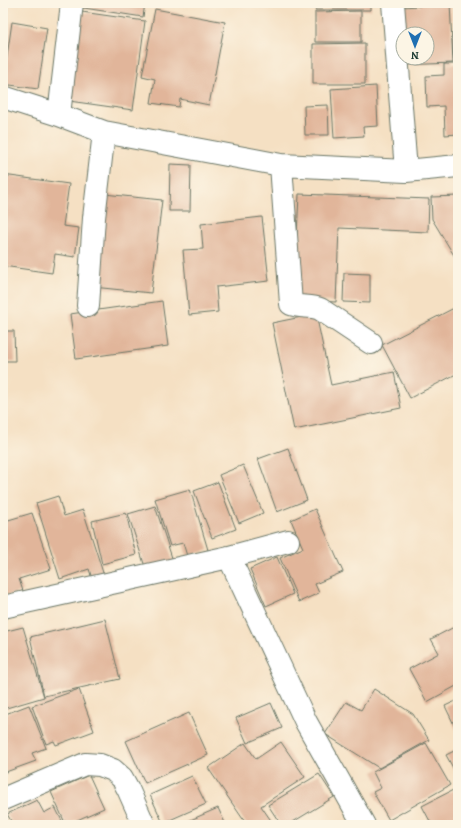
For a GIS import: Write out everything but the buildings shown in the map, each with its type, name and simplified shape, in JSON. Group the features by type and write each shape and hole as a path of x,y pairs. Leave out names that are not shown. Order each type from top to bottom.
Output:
{"street":[{"path":"59,115 72,3"},
{"path":"393,3 406,171"},
{"path":"3,97 59,115 104,132 281,165 406,171 458,166"},
{"path":"88,306 94,218 104,132"},
{"path":"281,165 291,304 295,306 316,308 371,343"},
{"path":"3,608 229,557 288,541"},
{"path":"229,557 306,722 364,825"},
{"path":"3,798 85,764 100,765 113,770 122,778 144,825"}]}
